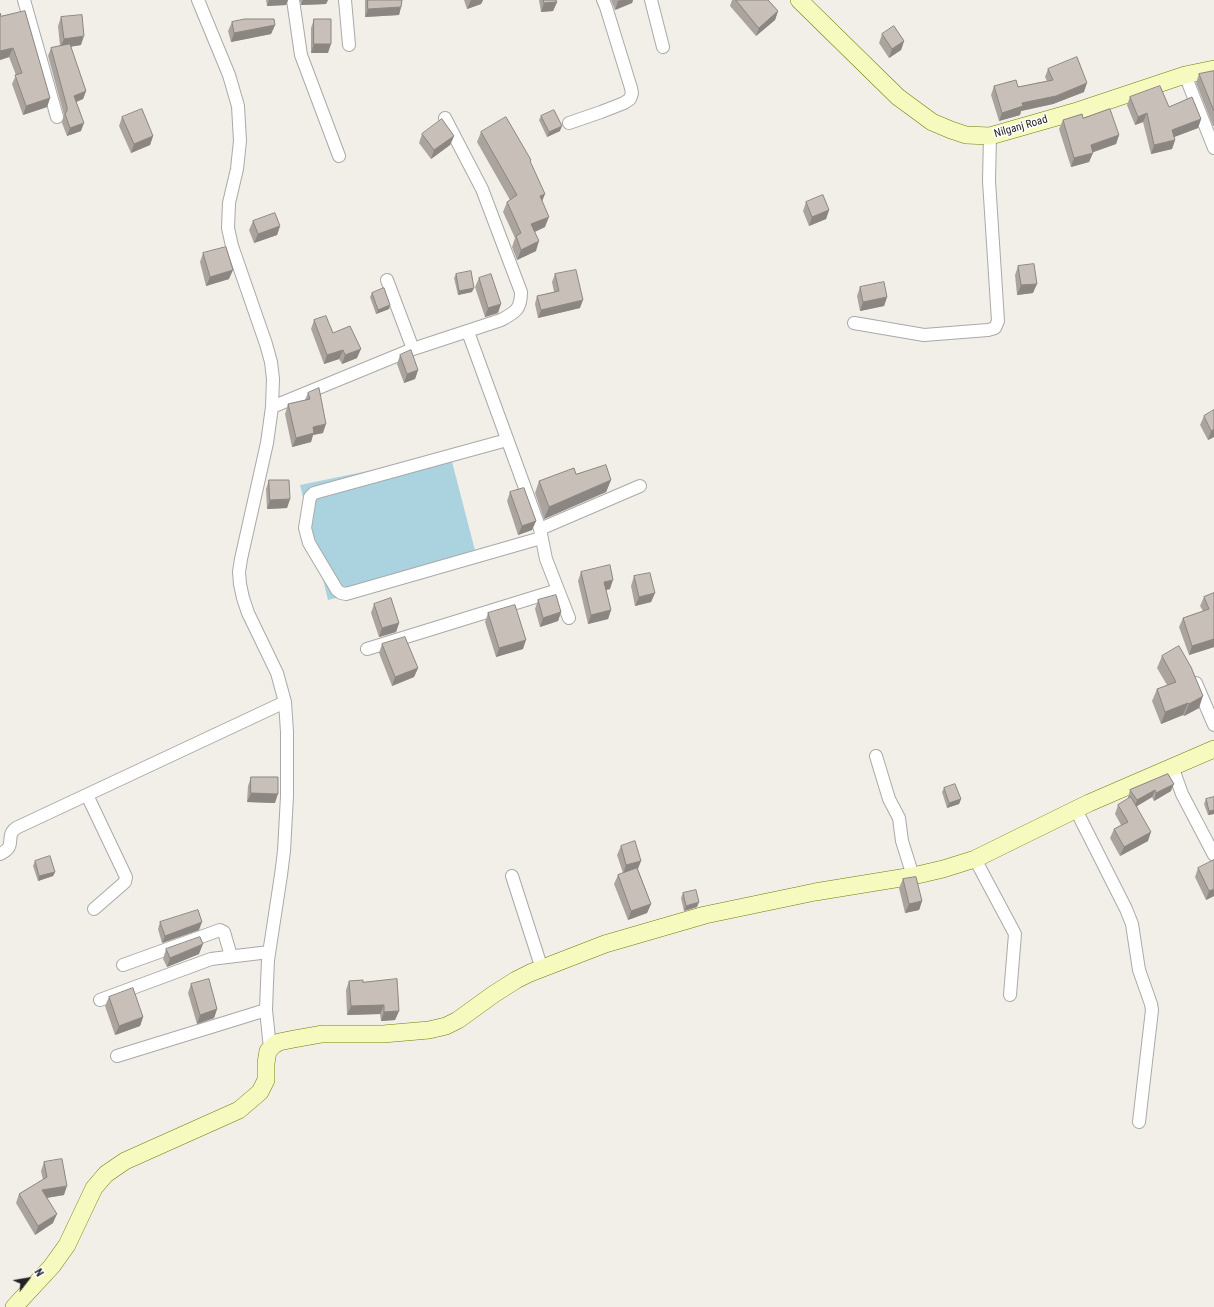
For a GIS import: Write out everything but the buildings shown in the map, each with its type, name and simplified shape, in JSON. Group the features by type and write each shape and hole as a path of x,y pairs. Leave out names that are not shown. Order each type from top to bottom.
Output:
{"street":[{"path":"24,0 57,117"},
{"path":"14,1307 52,1266 66,1245 94,1188 106,1174 125,1161 239,1110 247,1105 260,1092 266,1080 268,1053 270,1048 266,1010 269,952 284,851 287,754 285,702 278,674 248,614 240,584 239,572 267,443 272,407 273,379 271,362 232,246 228,228 229,203 237,169 240,140 238,106 229,75 198,0"},
{"path":"293,0 301,55 339,156"},
{"path":"346,0 349,45"},
{"path":"569,123 624,102 630,99 631,96 631,88 606,7 602,0"},
{"path":"651,0 663,47"},
{"name":"Nilganj Road","path":"799,0 898,97 932,122 966,135 990,136 1074,112 1185,75 1214,69"},
{"path":"1185,75 1214,148"},
{"path":"272,407 413,349 501,320 513,314 518,308 521,301 520,292 482,189 445,118"},
{"path":"854,324 924,335 988,330 995,328 998,321 990,188 990,136"},
{"path":"387,280 413,349"},
{"path":"468,332 540,533 546,559 569,618"},
{"path":"507,440 314,493 310,497 305,528 306,536 337,590 346,594 540,533 640,486"},
{"path":"367,649 558,590"},
{"path":"1190,669 1214,725"},
{"path":"0,854 10,846 12,831 16,828 285,702"},
{"path":"270,1048 279,1042 315,1035 383,1034 429,1030 446,1026 458,1020 507,985 530,973 605,944 705,915 815,892 913,876 974,859 1172,766 1214,749"},
{"path":"876,756 889,799 899,818 902,841 913,876"},
{"path":"1172,766 1182,794 1214,855"},
{"path":"87,795 126,877 125,882 94,909"},
{"path":"1076,810 1126,909 1132,924 1139,970 1151,1004 1152,1010 1139,1122"},
{"path":"974,859 1015,934 1010,995"},
{"path":"512,876 542,969"},
{"path":"123,965 220,930 224,932 231,956"},
{"path":"100,1000 203,961 218,957 269,952"},
{"path":"117,1056 266,1010"}],"water":[{"path":"450,454 478,562 328,600 300,485"}]}
